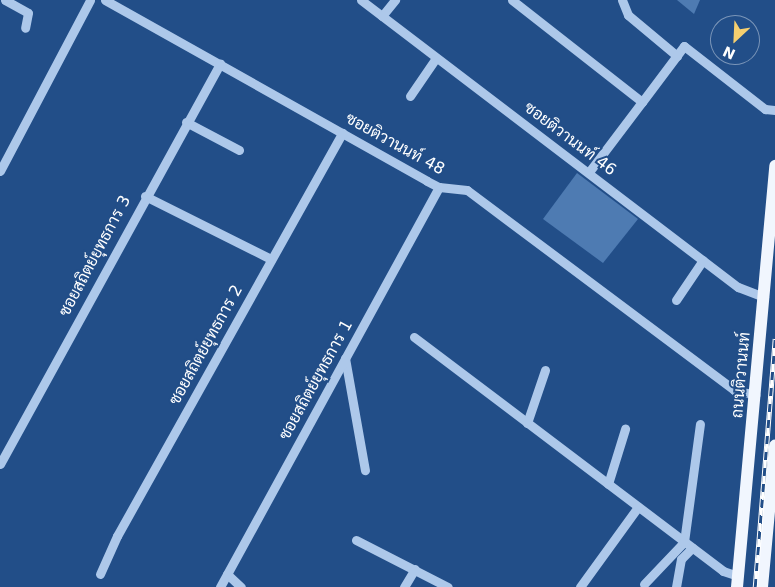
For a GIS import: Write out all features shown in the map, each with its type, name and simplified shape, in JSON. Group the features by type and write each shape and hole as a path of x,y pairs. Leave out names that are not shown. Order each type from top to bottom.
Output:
{"main road":[{"name":"ถนนติวานนท์","path":"738,581 764,297 771,265 775,166"},
{"path":"762,587 775,446"}],"street":[{"path":"5,0 28,13 25,28"},
{"path":"0,171 3,161 90,0"},
{"name":"ซอยติวานนท์ 48","path":"105,0 439,187 466,190 734,390 755,395"},
{"name":"ซอยติวานนท์ 46","path":"361,0 702,260 745,291 764,297"},
{"path":"382,16 395,0"},
{"path":"512,0 642,102"},
{"path":"622,0 628,15 677,56"},
{"path":"588,172 684,46 765,109 775,110"},
{"path":"410,96 436,58"},
{"name":"ซอยสถิตย์ยุทธการ 3","path":"0,464 145,196 220,63"},
{"path":"186,122 239,150"},
{"name":"ซอยสถิตย์ยุทธการ 2","path":"100,574 117,536 342,133"},
{"name":"ซอยสถิตย์ยุทธการ 1","path":"220,587 439,187"},
{"path":"145,196 271,259"},
{"path":"676,300 702,260"},
{"path":"414,337 738,581"},
{"path":"345,358 365,470"},
{"path":"527,423 545,370"},
{"path":"644,584 684,542 700,424"},
{"path":"608,484 625,429"},
{"path":"580,587 638,507"},
{"path":"356,540 448,587"},
{"path":"676,587 681,559 692,548"},
{"path":"404,587 415,569"},
{"path":"227,574 241,587"}],"building":[{"path":"677,0 700,0 694,14"},
{"path":"577,173 638,219 603,263 543,219"}],"railway":[{"path":"755,587 775,339"}]}
